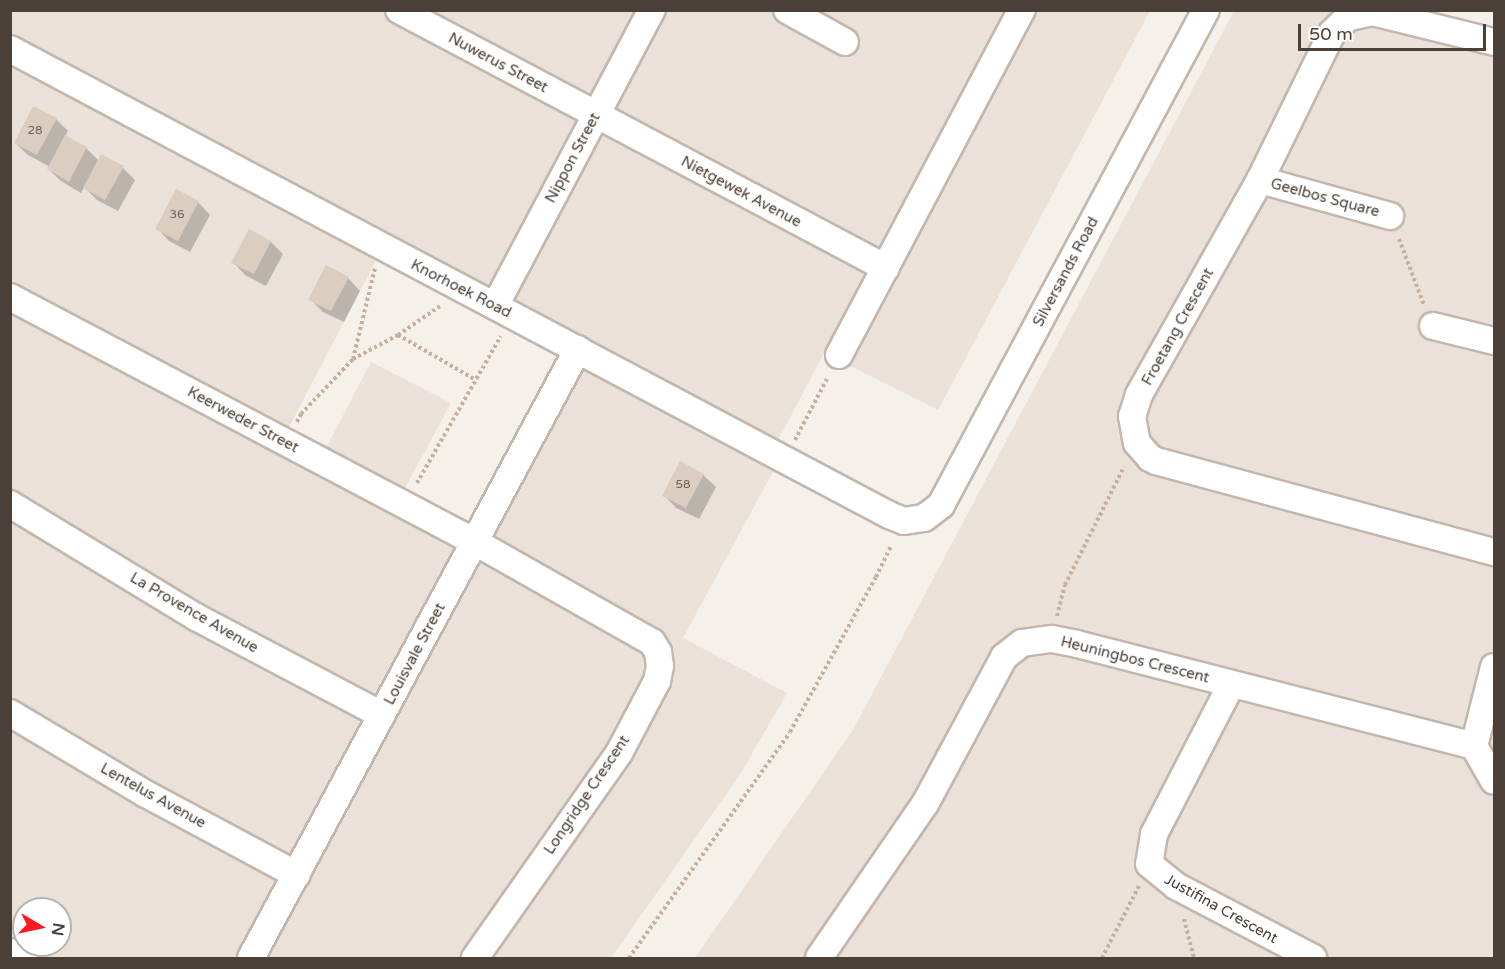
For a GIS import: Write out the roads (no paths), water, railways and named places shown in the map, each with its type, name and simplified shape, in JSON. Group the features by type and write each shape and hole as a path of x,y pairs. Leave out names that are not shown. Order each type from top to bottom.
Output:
{"street":[{"name":"Nippon Street","path":"504,311 597,115 652,10"},
{"path":"787,10 846,42"},
{"path":"839,355 1022,10"},
{"name":"Silversands Road","path":"914,520 930,515 946,496 1206,10"},
{"name":"Froetang Crescent","path":"1494,42 1372,12 1347,18 1332,33 1260,180 1140,395 1132,416 1137,443 1150,458 1494,552"},
{"name":"Nuwerus Street","path":"416,14 597,115"},
{"name":"Knorhoek Road","path":"10,49 895,519 914,520"},
{"name":"Nietgewek Avenue","path":"597,115 886,268"},
{"name":"Geelbos Square","path":"1260,180 1390,216"},
{"name":"Keerweder Street","path":"10,297 475,542"},
{"path":"1432,326 1494,341"},
{"name":"Louisvale Street","path":"251,958 578,349"},
{"name":"La Provence Avenue","path":"10,504 196,617 382,715"},
{"name":"Longridge Crescent","path":"475,542 647,637 658,652 660,666 657,681 619,753 475,958"},
{"name":"Heuningbos Crescent","path":"819,958 925,804 1004,657 1022,643 1052,639 1474,746"},
{"path":"1494,667 1474,746 1494,781"},
{"name":"Justifina Crescent","path":"1231,684 1154,834 1149,864 1176,886 1313,958"},
{"name":"Lentelus Avenue","path":"10,713 146,794 297,875"},
{"path":"10,952 26,958"}]}
